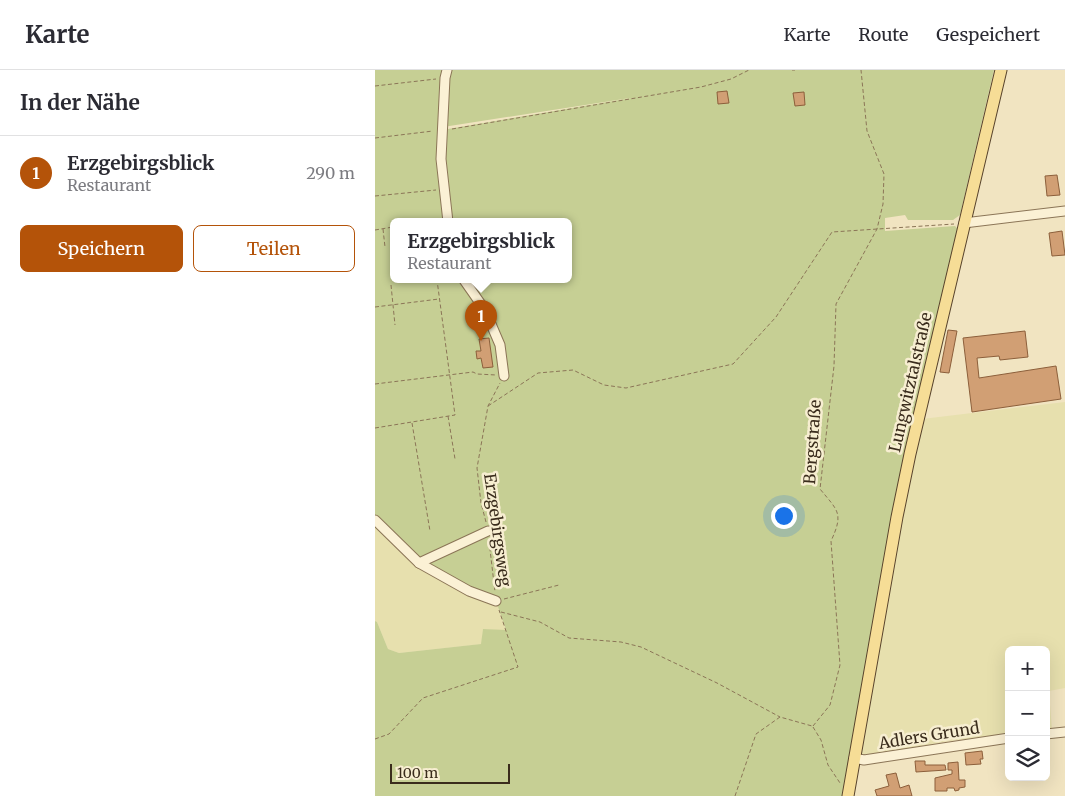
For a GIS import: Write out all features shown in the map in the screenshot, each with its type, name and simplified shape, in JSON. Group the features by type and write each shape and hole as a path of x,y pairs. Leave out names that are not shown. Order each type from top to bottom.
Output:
{"main road":[{"name":"Lungwitztalstraße","path":"848,796 897,517 910,454 1001,70"}],"street":[{"path":"446,74 441,159 448,218"},
{"path":"965,223 1065,211"},
{"path":"466,283 485,310 500,345 504,376"},
{"path":"375,520 419,563 469,591 496,602"},
{"path":"419,563 487,531"},
{"path":"1050,734 1065,732"},
{"name":"Adlers Grund","path":"854,758 864,760 1005,739"}],"path":[{"path":"375,138 442,130 701,87 731,79 749,70"},
{"name":"Bergstraße","path":"813,726 830,705 840,665 831,541 839,525 837,511 820,489 834,366 836,304 877,229 883,204 884,174 867,131 861,70"},
{"path":"375,86 446,74"},
{"path":"375,196 444,189"},
{"path":"488,406 538,373 573,370 604,385 627,388 733,364 776,317 832,232 965,223"},
{"path":"375,230 390,228"},
{"path":"383,229 385,247"},
{"path":"375,428 455,415 438,283"},
{"path":"391,285 395,325"},
{"path":"375,307 440,298"},
{"path":"375,384 473,372 504,376"},
{"name":"Erzgebirgsweg","path":"375,739 389,734 423,698 518,667 496,602 477,468 488,406 504,376"},
{"path":"448,416 455,459"},
{"path":"412,422 430,531"},
{"path":"496,602 559,585"},
{"path":"499,611 508,615 540,622 569,638 621,642 641,647 717,683 780,717 813,726 821,740 828,765 848,796"},
{"path":"735,796 756,734 780,717"}],"shaded area":[{"path":"1065,402 1065,688 1050,691 1050,646 1005,646 1005,734 949,741 865,756 860,753 902,509 922,419"},
{"path":"375,520 496,601 506,631 483,629 482,644 399,653 388,649 375,621"},
{"path":"1050,704 1052,730 1050,730"}],"green space":[{"path":"375,70 994,70 960,215 953,220 908,220 905,215 885,218 885,231 955,226 958,229 905,453 842,796 375,796 375,621 388,649 399,653 481,644 483,629 506,630 496,601 419,563 375,520","holes":["631,98 442,130 443,127"]}],"building":[{"path":"727,91 729,103 718,104 717,92"},
{"path":"804,92 805,105 795,106 793,93"},
{"path":"1057,175 1060,195 1047,196 1045,176"},
{"path":"1062,231 1065,255 1052,256 1049,233"},
{"path":"948,330 957,331 949,373 940,372"},
{"path":"1025,331 1028,357 1000,360 999,356 977,358 979,378 1056,366 1061,399 972,412 963,338"},
{"path":"489,338 493,367 483,368 481,358 477,359 476,351 481,351 479,339"},
{"path":"982,751 983,759 980,759 981,764 966,765 965,753"},
{"path":"915,761 925,761 925,765 945,765 946,770 916,772"},
{"path":"958,762 959,780 965,780 965,787 955,791 954,788 947,788 947,791 935,791 935,778 952,774 952,770 948,770 948,763"},
{"path":"896,773 900,788 909,785 912,796 877,796 875,790 889,786 886,775"}],"place":[{"name":"Erzgebirgsblick","path":"481,341"}]}
